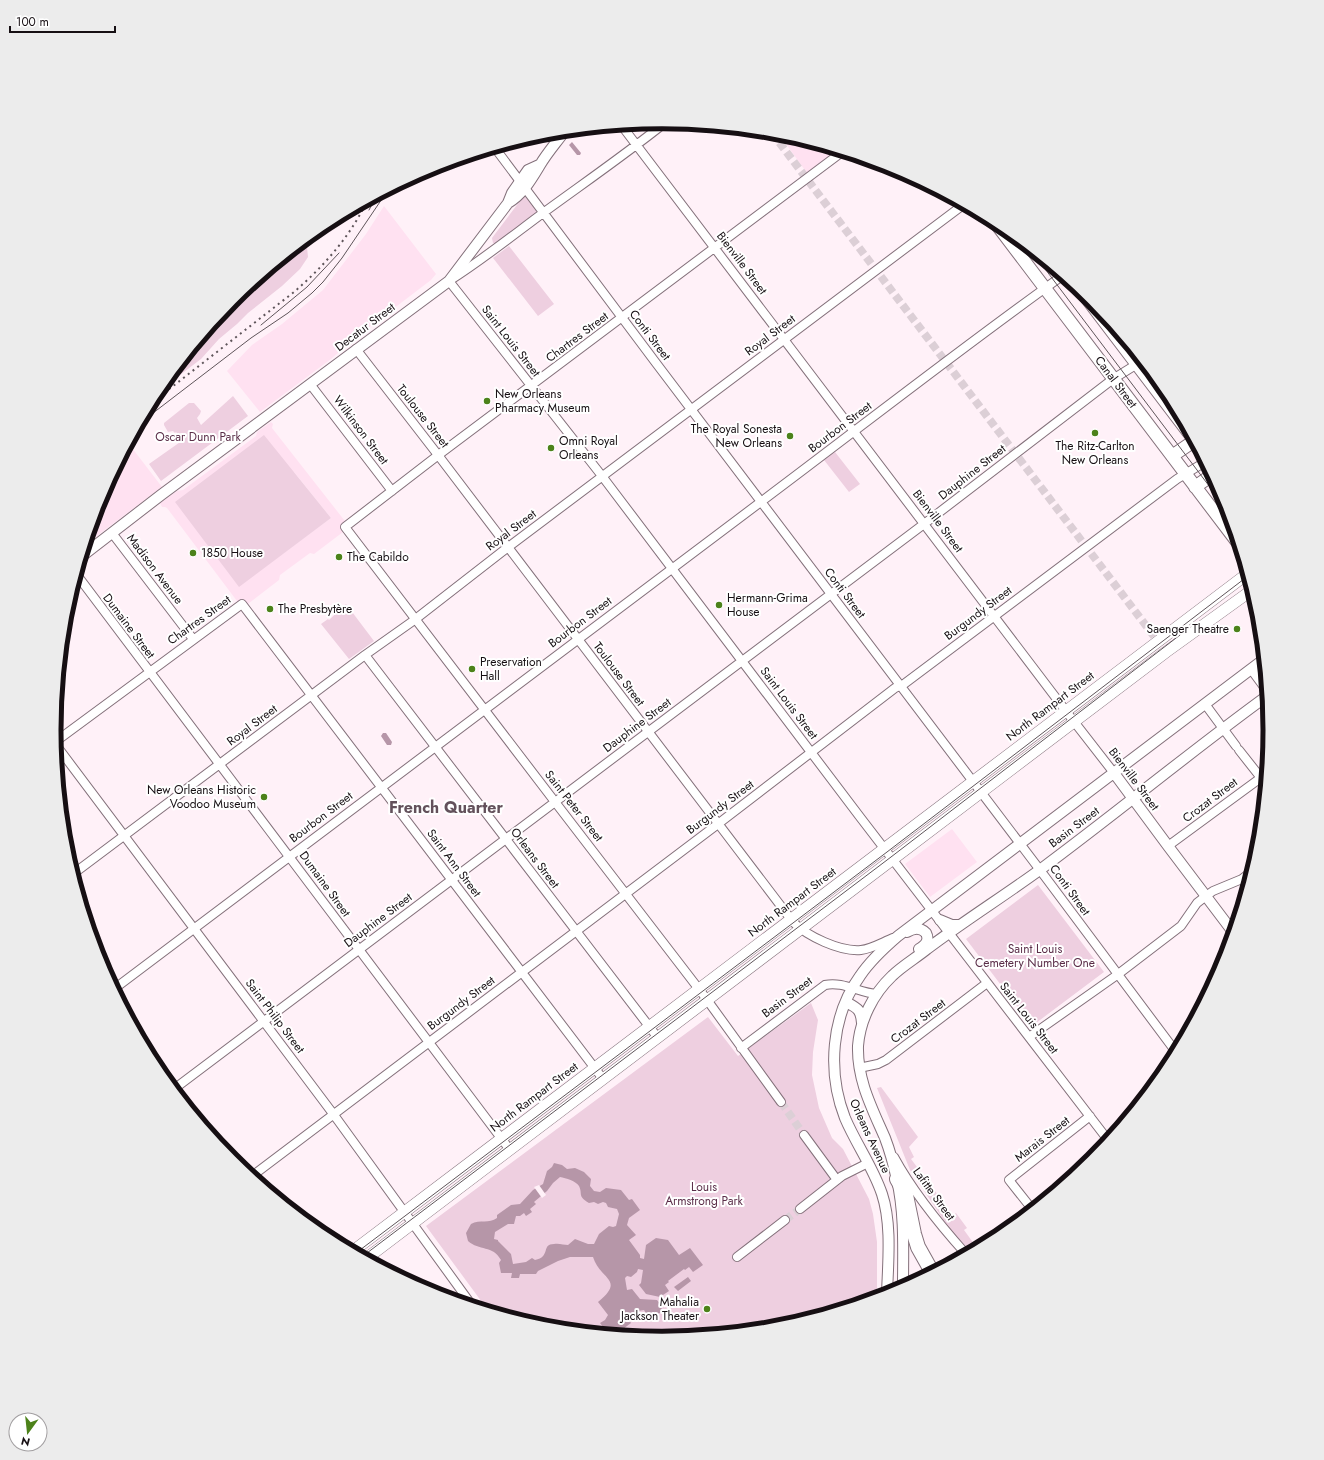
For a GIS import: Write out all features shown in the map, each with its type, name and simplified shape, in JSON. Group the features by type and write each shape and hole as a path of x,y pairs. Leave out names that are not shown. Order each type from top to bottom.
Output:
{"highway":[{"path":"897,1179 906,1195 913,1232 918,1247 930,1268"}],"main road":[{"name":"Canal Street","path":"1007,238 1229,531"},
{"path":"1172,456 1190,444"},
{"path":"1195,487 1207,478"},
{"name":"North Rampart Street","path":"357,1248 1244,577"},
{"path":"371,1255 800,929 1075,723 1166,652 1247,594"}],"street":[{"name":"Decatur Street","path":"88,551 356,349 449,281 494,252 544,213 637,146 657,129"},
{"name":"Bienville Street","path":"625,130 1114,773 1229,927"},
{"path":"449,281 508,203 512,193 522,185 528,170 539,165 559,138"},
{"name":"Conti Street","path":"498,152 691,410 982,792 1117,975 1173,1047"},
{"name":"Chartres Street","path":"345,527 438,455 838,155"},
{"name":"Royal Street","path":"78,870 311,695 416,619 508,547 959,208"},
{"name":"Bourbon Street","path":"118,986 380,787 1059,278"},
{"name":"Saint Louis Street","path":"449,281 602,476 884,848 1105,1136"},
{"name":"Toulouse Street","path":"356,349 790,919 800,929 818,940 855,950 862,950 898,936"},
{"name":"Dauphine Street","path":"178,1087 924,524 1113,379 1138,363"},
{"name":"Wilkinson Street","path":"310,384 392,491"},
{"name":"Burgundy Street","path":"256,1173 718,824 895,688 901,686 1171,483 1201,464"},
{"name":"Saint Peter Street","path":"345,527 699,988 781,1102"},
{"name":"Madison Avenue","path":"112,533 193,639"},
{"name":"Dumaine Street","path":"80,579 510,1150"},
{"name":"Chartres Street","path":"61,737 242,604"},
{"name":"Saint Ann Street","path":"242,604 603,1079"},
{"name":"Orleans Street","path":"365,655 658,1038"},
{"name":"Basin Street","path":"898,936 1259,663"},
{"path":"1252,669 1261,681"},
{"name":"Basin Street","path":"891,977 959,925 1040,870 1223,728 1262,699"},
{"path":"1205,704 1238,748 1261,775"},
{"name":"Saint Philip Street","path":"62,752 334,1115 467,1298"},
{"name":"Crozat Street","path":"1168,846 1261,780"},
{"path":"1029,1037 1117,975 1181,926 1197,903 1206,896 1213,891 1245,877"},
{"path":"940,920 952,925 959,925"},
{"path":"891,977 894,970 906,958 925,945 928,936 923,930 914,928 898,936"},
{"name":"Orleans Avenue","path":"887,1287 888,1224 886,1208 877,1182 845,1118 838,1094 834,1062 839,1021 852,989 859,976 871,962 898,936"},
{"name":"Orleans Avenue","path":"891,977 872,1002 862,1025 858,1046 859,1068 863,1086 888,1146 897,1179 903,1225 903,1280"},
{"name":"Basin Street","path":"741,1048 825,985 832,983 867,994 877,994"},
{"name":"Crozat Street","path":"859,1068 878,1064 886,1060 987,983"},
{"path":"846,1002 859,1010 862,1015 862,1025"},
{"name":"Marais Street","path":"1029,1206 1009,1180 1090,1116"},
{"path":"804,1135 837,1180"},
{"name":"Lafitte Street","path":"888,1146 902,1172 946,1232 962,1250"},
{"path":"800,1208 837,1180 868,1163"},
{"path":"737,1257 785,1220"}],"shaded area":[{"path":"572,142 581,153 580,155 577,155 569,145"},
{"path":"785,142 818,149 833,154 807,173"},
{"path":"384,206 436,274 431,280 355,338 331,359 260,412 227,371 252,345 282,324 323,290 366,234"},
{"path":"271,422 273,424 272,428 348,525 347,529 314,554 310,553 280,575 279,580 244,607 240,605 167,508 162,507 160,503 177,491 183,490 256,436 257,432","holes":["294,472 331,518 239,586"]},
{"path":"132,448 162,487 92,539 107,500"},
{"path":"383,733 386,733 392,742 391,745 387,745 381,736"},
{"path":"952,829 977,862 930,897 905,864"},
{"path":"554,1163 562,1165 567,1169 575,1168 584,1172 591,1179 590,1186 594,1191 600,1192 606,1188 621,1190 629,1200 632,1199 640,1210 629,1218 627,1225 636,1235 629,1240 640,1255 640,1258 644,1259 646,1245 656,1238 668,1240 679,1255 690,1248 703,1265 693,1272 689,1267 685,1270 684,1269 668,1281 669,1282 665,1285 669,1291 660,1297 646,1294 639,1285 641,1283 643,1270 638,1269 637,1272 631,1277 627,1276 625,1278 627,1290 632,1289 640,1299 657,1300 662,1306 661,1312 656,1316 648,1317 644,1310 633,1314 629,1320 631,1323 620,1330 604,1328 600,1323 605,1320 608,1315 598,1302 606,1294 611,1284 596,1265 593,1257 570,1257 538,1271 536,1274 520,1274 519,1278 511,1278 512,1273 501,1273 499,1263 501,1260 498,1255 490,1250 472,1244 468,1241 466,1233 471,1224 494,1220 497,1218 497,1215 511,1205 520,1204 533,1190 543,1184 547,1171","holes":["560,1177 578,1184 582,1197 585,1201 598,1204 603,1202 606,1203 608,1207 617,1209 619,1214 616,1226 609,1226 599,1234 594,1244 588,1244 575,1239 568,1245 550,1245 546,1248 545,1254 540,1258 535,1260 532,1258 526,1262 513,1264 511,1254 498,1240 494,1239 495,1232 508,1224 514,1224 516,1216 520,1216 524,1213 526,1216 532,1212 530,1209 536,1204 534,1202"]},
{"path":"688,1277 691,1281 678,1291 674,1287"}],"green space":[{"path":"525,196 538,211 537,214 497,244 493,243 492,238"},
{"path":"310,243 307,247 308,257 300,269 219,339 201,359 174,380 210,334 237,305 266,278"},
{"path":"509,246 554,304 538,316 493,258"},
{"name":"Oscar Dunn Park","path":"233,396 248,416 161,481 149,464 183,440 176,432 168,432 164,423 189,403 194,403 201,411 197,418 201,425"},
{"path":"264,435 331,518 239,587 175,502"},
{"path":"835,452 860,484 849,492 824,460"},
{"path":"346,604 374,641 349,659 321,624 328,619 329,620"},
{"name":"Saint Louis Cemetery Number One","path":"1038,885 1104,972 1032,1026 966,939"},
{"name":"Louis Armstrong Park","path":"811,1003 818,1020 813,1052 812,1075 819,1108 832,1138 843,1149 869,1199 877,1242 877,1291 818,1311 740,1326 701,1330 623,1330 584,1326 506,1311 483,1304 426,1226 708,1017 738,1056"},
{"path":"881,1087 918,1137 909,1147 914,1157 911,1159 953,1215 956,1213 967,1228 964,1230 974,1243 967,1247 949,1228 910,1170 877,1088"}],"pier":[{"path":"539,1185 546,1195 542,1198 534,1187"}],"tunnel":[{"path":"778,141 1166,652"},
{"path":"781,1102 804,1135"},
{"path":"785,1220 800,1209"}],"tram line":[{"path":"151,415 251,338 288,313 312,293 342,258 382,199"},
{"path":"369,210 372,204"},
{"path":"261,325 307,287 339,253"},
{"path":"1042,264 1213,491"},
{"path":"360,1250 887,852 1244,579"},
{"path":"367,1253 891,857 1180,635"}],"railway":[{"path":"164,393 305,282 335,251 362,210"}],"place":[{"name":"New Orleans Pharmacy Museum","path":"487,401"},
{"name":"The Ritz-Carlton New Orleans","path":"1095,433"},
{"name":"The Royal Sonesta New Orleans","path":"790,436"},
{"name":"Omni Royal Orleans","path":"551,448"},
{"name":"1850 House","path":"193,553"},
{"name":"The Cabildo","path":"339,557"},
{"name":"Hermann-Grima House","path":"719,605"},
{"name":"The Presbytère","path":"270,609"},
{"name":"Saenger Theatre","path":"1237,629"},
{"name":"Preservation Hall","path":"472,669"},
{"name":"New Orleans Historic Voodoo Museum","path":"264,797"},
{"name":"Mahalia Jackson Theater","path":"707,1309"}],"district":[{"name":"French Quarter","path":"446,807"}]}
